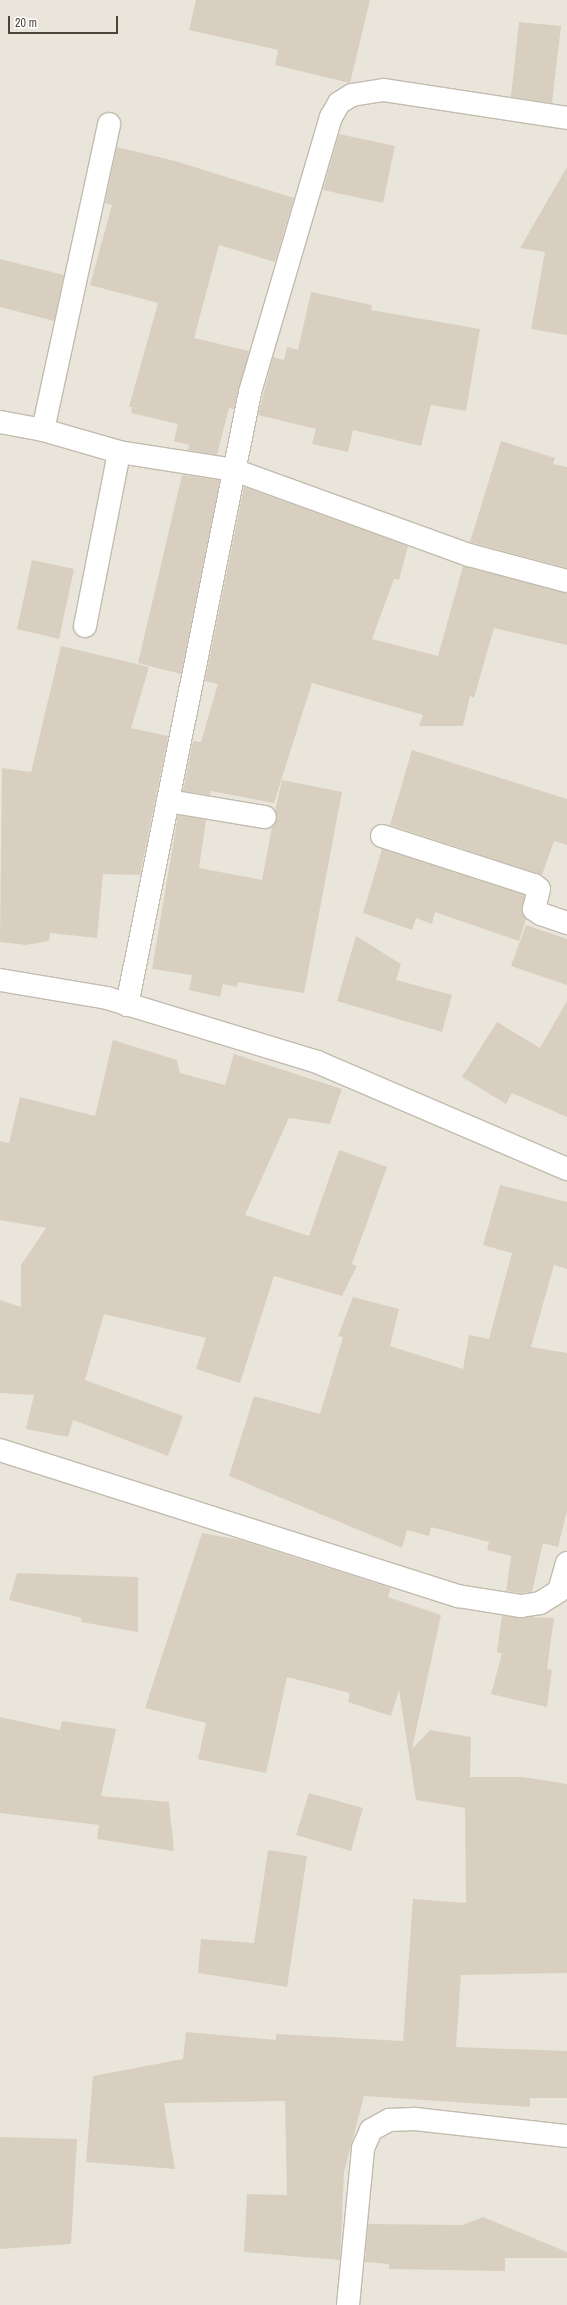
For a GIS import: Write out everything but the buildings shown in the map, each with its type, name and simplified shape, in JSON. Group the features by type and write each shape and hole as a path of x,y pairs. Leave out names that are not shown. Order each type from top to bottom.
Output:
{"street":[{"path":"127,1005 250,392 331,117 339,103 352,95 384,90 567,118"},
{"path":"43,430 109,124"},
{"path":"0,422 43,430 119,452 234,470 469,555 567,581"},
{"path":"85,626 119,452"},
{"path":"168,801 265,817"},
{"path":"382,836 534,885 539,890 534,909 567,923"},
{"path":"0,980 127,1005 316,1062 567,1169"},
{"path":"0,1450 458,1596 521,1606 540,1603 559,1591 567,1563"},
{"path":"348,2305 363,2148 371,2130 389,2120 415,2119 567,2136"}],"shaded area":[{"path":"0,0 567,0 567,2305 0,2305"}]}
